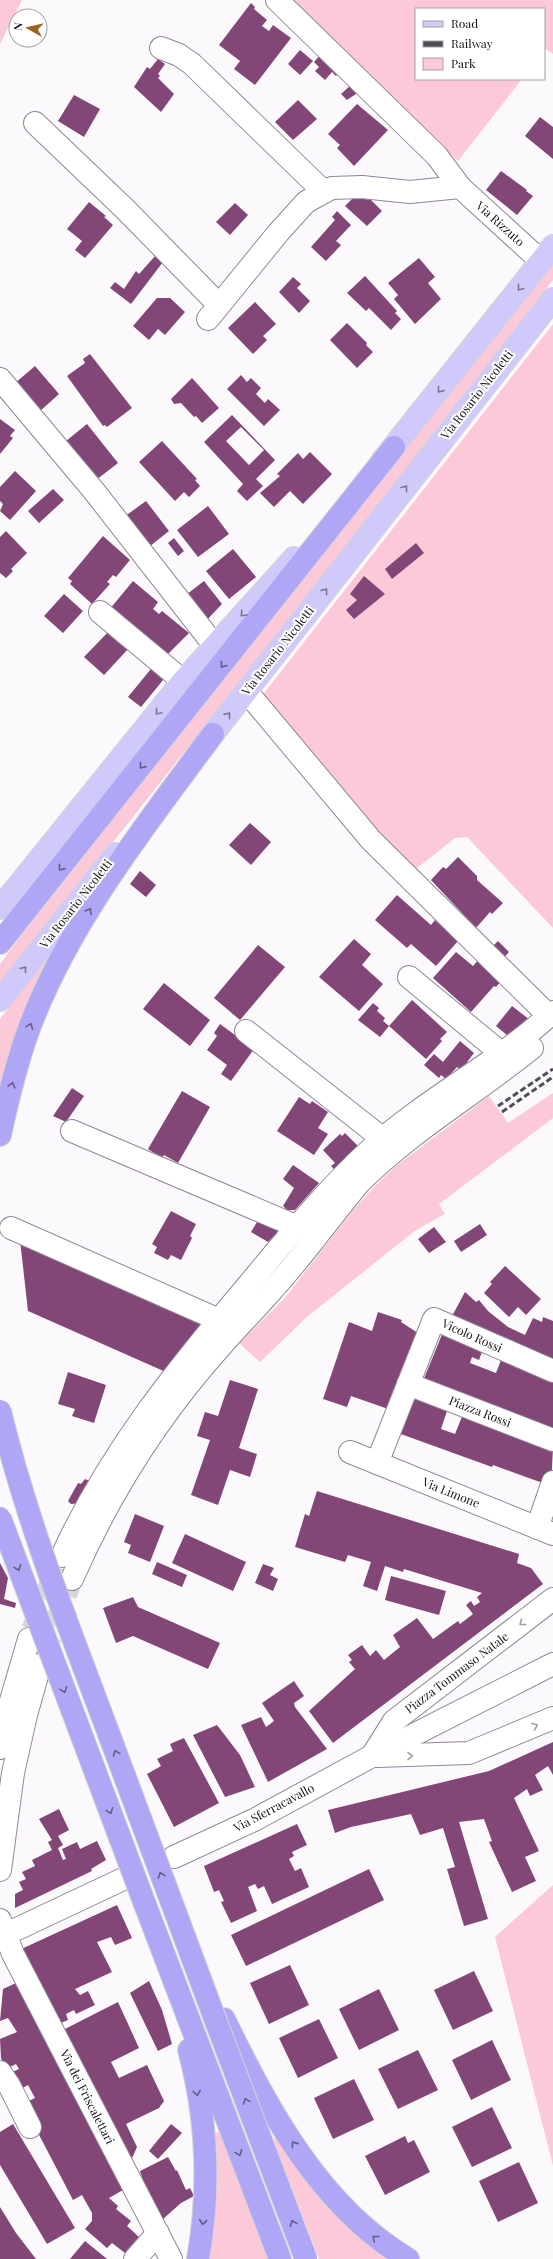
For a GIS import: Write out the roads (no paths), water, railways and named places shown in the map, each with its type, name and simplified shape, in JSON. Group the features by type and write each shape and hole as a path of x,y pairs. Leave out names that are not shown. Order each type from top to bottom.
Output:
{"highway":[{"path":"0,943 394,447"},
{"path":"0,1134 18,1063 30,1026 51,979 75,934 102,889 213,734"},
{"path":"0,1411 11,1458 42,1554 168,1896 306,2259"},
{"path":"0,1518 4,1532 280,2259"},
{"path":"168,1896 248,2068 270,2109 316,2175 358,2224 381,2242 408,2259"},
{"path":"146,1907 192,2060 200,2111 206,2163 206,2193 198,2259"}],"main road":[{"path":"0,908 183,681 394,447 547,254"},
{"name":"Via Rosario Nicoletti","path":"0,1000 75,903 247,692 553,299"}],"street":[{"name":"Via Rizzuto","path":"277,0 437,156 460,187 547,254"},
{"path":"161,48 179,55 192,64 324,192"},
{"path":"35,123 125,209 214,312 306,202 324,192 332,188 362,187 410,192 460,187"},
{"path":"0,379 94,491 214,645"},
{"path":"100,612 183,681"},
{"path":"247,692 370,840 552,1020"},
{"path":"409,977 501,1053"},
{"path":"62,1556 101,1482 143,1415 219,1320 335,1185 403,1122 529,1033 552,1020"},
{"path":"72,1579 88,1542 144,1446 199,1371 273,1290 359,1183 375,1167 552,1020"},
{"path":"246,1031 383,1139"},
{"path":"72,1131 298,1227"},
{"path":"11,1228 219,1320"},
{"name":"Vicolo Rossi","path":"408,1384 434,1319 553,1371"},
{"path":"377,1463 408,1384"},
{"name":"Piazza Rossi","path":"408,1384 553,1440"},
{"name":"Via Limone","path":"350,1452 545,1531"},
{"path":"545,1531 553,1482"},
{"name":"Piazza Tommaso Natale","path":"372,1756 394,1721 553,1599"},
{"path":"1,1742 29,1638"},
{"name":"Piazza Tommaso Natale","path":"372,1756 553,1664"},
{"path":"0,1870 13,1773 26,1715 40,1665"},
{"path":"372,1756 469,1753 553,1718"},
{"name":"Via Sferracavallo","path":"174,1857 254,1820 372,1756"},
{"path":"2,1931 121,1880"},
{"name":"Via dei Friscalettari","path":"2,1931 94,2113 171,2259"},
{"path":"0,2072 9,2084 30,2127"},
{"path":"135,2259 158,2233"}],"tunnel":[{"path":"32,1630 57,1567"},
{"path":"43,1657 72,1579"}],"railway":[{"path":"498,1106 553,1069"},
{"path":"502,1112 553,1077"}]}
